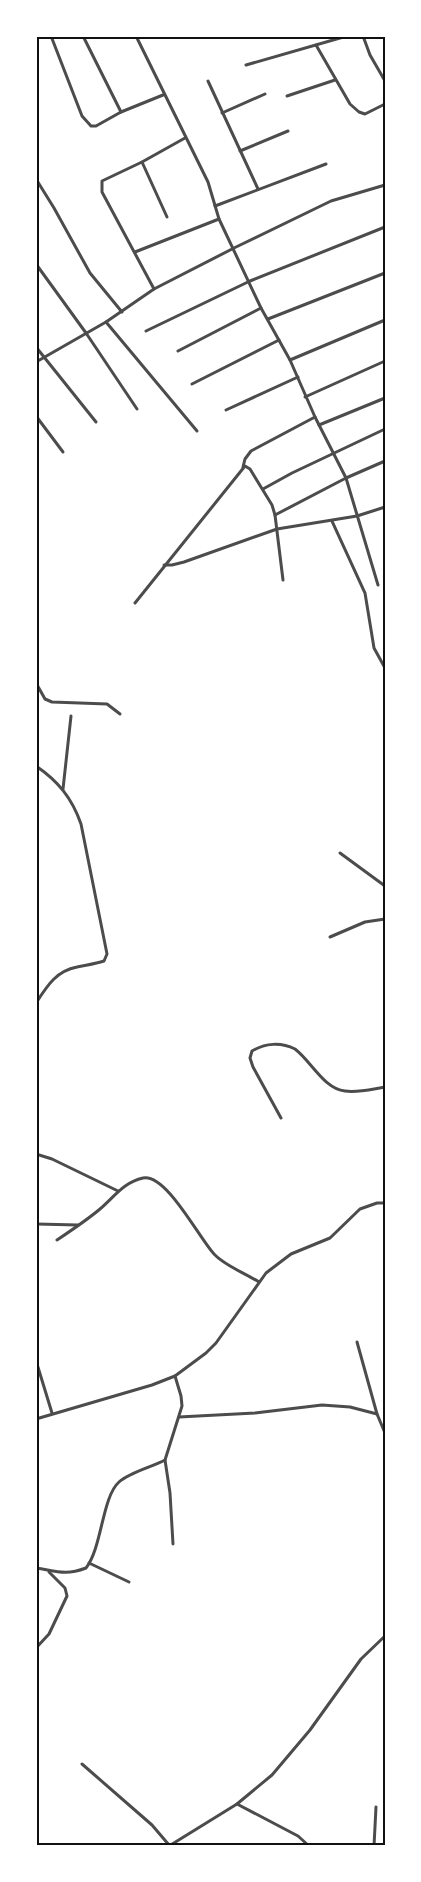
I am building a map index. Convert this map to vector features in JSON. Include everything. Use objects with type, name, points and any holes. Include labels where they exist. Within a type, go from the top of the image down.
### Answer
[{"type":"street","points":[[51,36],[86,122],[91,126],[96,126],[121,112],[163,95]]},
{"type":"street","points":[[83,36],[121,112]]},
{"type":"street","points":[[136,36],[163,95],[208,182],[219,219],[250,281],[261,308],[290,360],[314,417],[346,478],[378,585]]},
{"type":"street","points":[[246,65],[347,36]]},
{"type":"street","points":[[363,36],[370,55],[385,81]]},
{"type":"street","points":[[316,45],[350,104],[359,112],[365,114],[385,104]]},
{"type":"street","points":[[287,96],[335,80]]},
{"type":"street","points":[[208,81],[258,188]]},
{"type":"street","points":[[222,113],[265,94]]},
{"type":"street","points":[[240,151],[288,131]]},
{"type":"street","points":[[154,289],[101,187],[102,181],[142,162],[185,138]]},
{"type":"street","points":[[142,162],[167,217]]},
{"type":"street","points":[[215,206],[258,188],[326,164]]},
{"type":"street","points":[[37,182],[54,208],[90,273],[122,312]]},
{"type":"street","points":[[36,362],[106,322],[154,289],[234,248],[331,201],[385,185]]},
{"type":"street","points":[[135,252],[219,219]]},
{"type":"street","points":[[146,331],[250,281],[385,227]]},
{"type":"street","points":[[36,264],[86,333],[137,409]]},
{"type":"street","points":[[268,319],[385,273]]},
{"type":"street","points":[[178,351],[261,308]]},
{"type":"street","points":[[290,360],[385,320]]},
{"type":"street","points":[[106,322],[197,431]]},
{"type":"street","points":[[192,384],[279,340]]},
{"type":"street","points":[[36,347],[96,422]]},
{"type":"street","points":[[305,397],[385,361]]},
{"type":"street","points":[[226,410],[298,377]]},
{"type":"street","points":[[319,426],[385,398]]},
{"type":"street","points":[[36,416],[64,452]]},
{"type":"street","points":[[136,603],[242,468],[245,459],[251,451],[314,417]]},
{"type":"street","points":[[264,489],[292,473],[385,430]]},
{"type":"street","points":[[275,515],[346,478],[385,461]]},
{"type":"street","points":[[242,468],[248,466],[272,504],[283,580]]},
{"type":"street","points":[[164,565],[172,566],[276,528],[332,521],[357,516],[385,507]]},
{"type":"street","points":[[332,521],[365,593],[374,648],[385,668]]},
{"type":"street","points":[[36,682],[45,699],[52,702],[107,704],[120,714]]},
{"type":"street","points":[[64,789],[72,716]]},
{"type":"street","points":[[36,766],[64,789],[76,809],[81,824],[108,954],[104,961],[68,969],[58,974],[49,982],[36,1003]]},
{"type":"street","points":[[340,853],[385,886]]},
{"type":"street","points":[[330,937],[365,922],[385,919]]},
{"type":"street","points":[[281,1118],[250,1058],[252,1051],[260,1046],[288,1045],[295,1049],[336,1089],[353,1091],[385,1087]]},
{"type":"street","points":[[36,1154],[52,1159],[118,1191]]},
{"type":"street","points":[[57,1240],[102,1208],[118,1191],[144,1178],[150,1178],[157,1181],[170,1193],[213,1253],[259,1282]]},
{"type":"street","points":[[36,1419],[175,1376],[206,1353],[216,1343],[266,1273],[291,1254],[330,1238],[360,1210],[377,1203],[385,1203]]},
{"type":"street","points":[[36,1224],[79,1225]]},
{"type":"street","points":[[358,1342],[377,1414],[385,1433]]},
{"type":"street","points":[[37,1364],[52,1414]]},
{"type":"street","points":[[173,1544],[171,1503],[165,1460],[182,1406],[175,1376]]},
{"type":"street","points":[[179,1417],[254,1413],[337,1405],[377,1414]]},
{"type":"street","points":[[36,1568],[48,1572],[65,1572],[86,1568],[90,1563],[116,1486],[124,1479],[165,1460]]},
{"type":"street","points":[[90,1563],[129,1582]]},
{"type":"street","points":[[36,1648],[50,1634],[67,1596],[66,1588],[48,1572]]},
{"type":"street","points":[[82,1764],[152,1825],[169,1846],[237,1804],[272,1774],[290,1754],[361,1659],[385,1636]]},
{"type":"street","points":[[237,1804],[298,1836],[308,1846]]},
{"type":"street","points":[[374,1846],[376,1807]]}]
